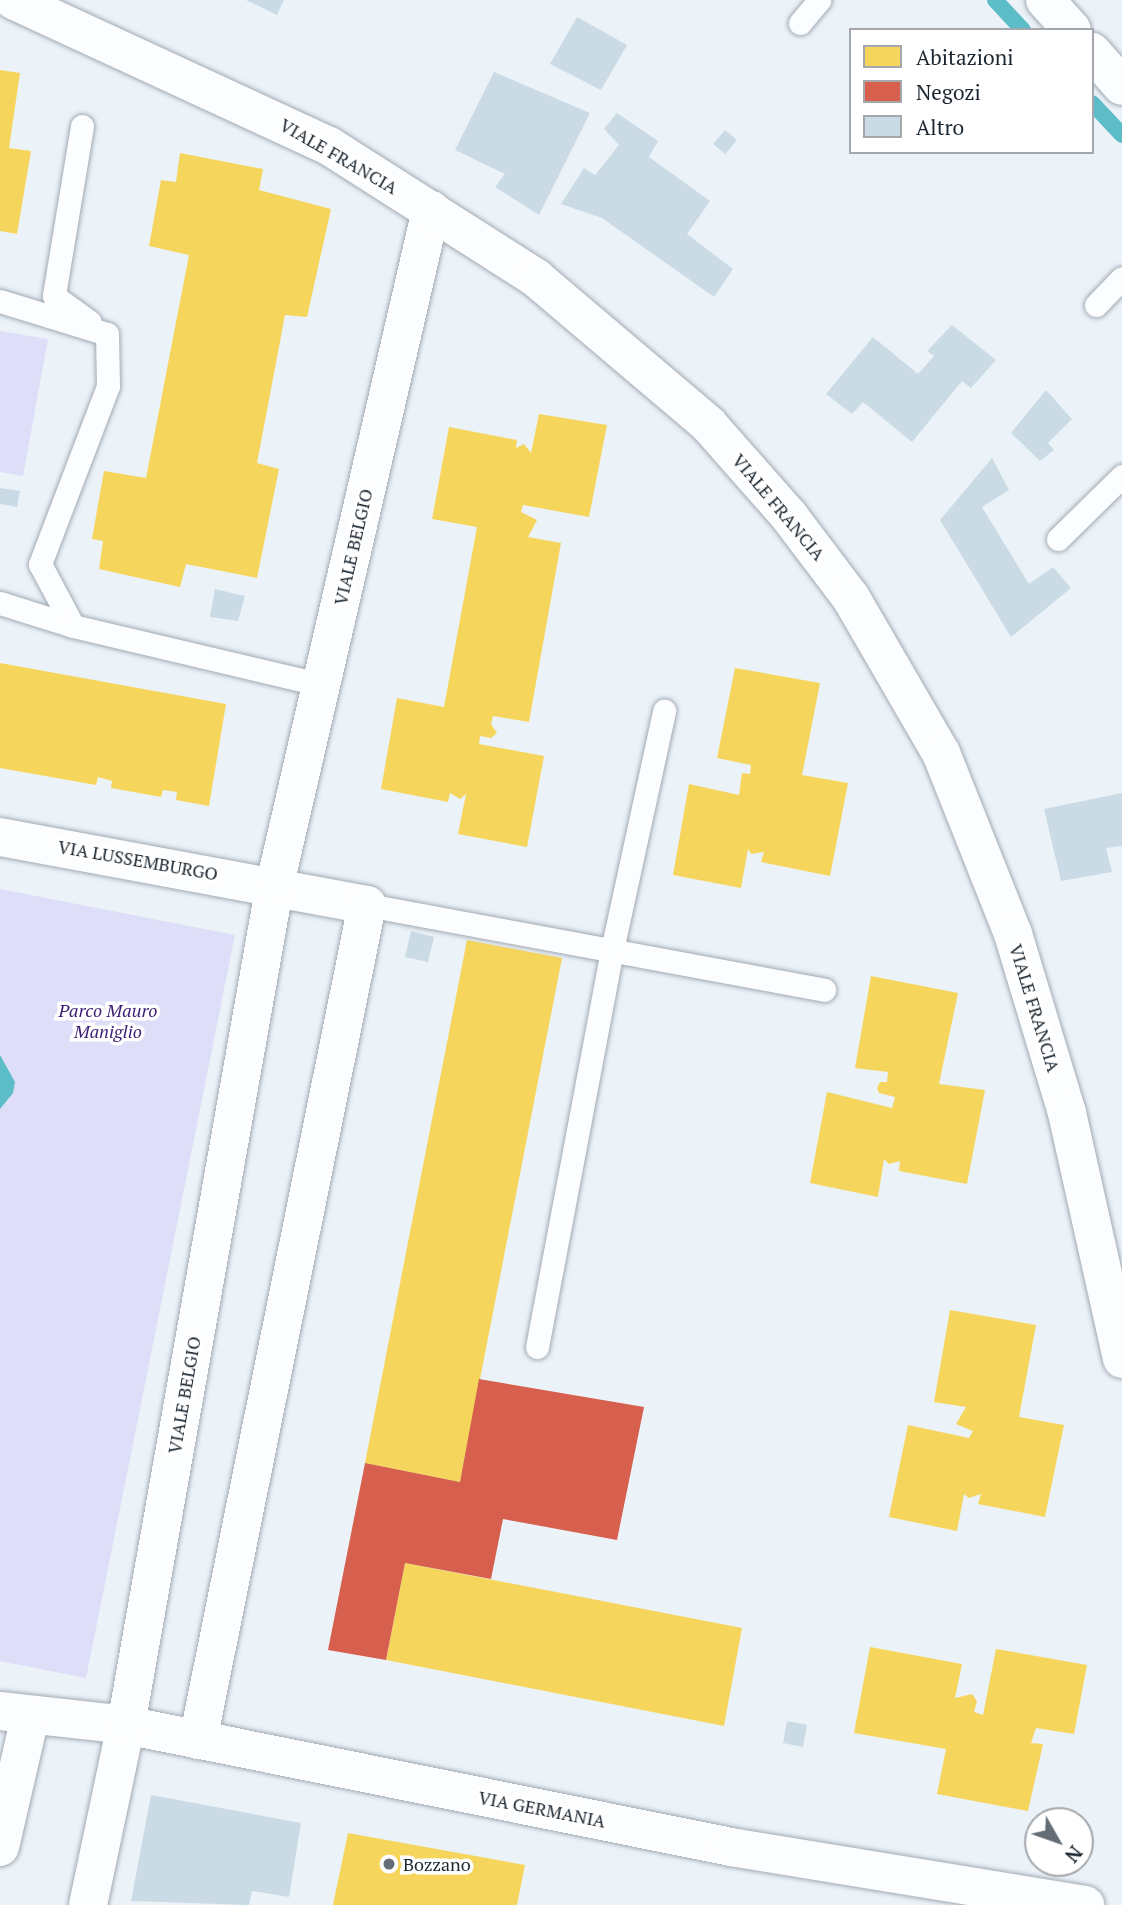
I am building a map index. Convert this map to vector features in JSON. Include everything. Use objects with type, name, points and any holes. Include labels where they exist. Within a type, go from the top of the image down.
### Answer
[{"type":"street","name":"VIALE FRANCIA","points":[[13,0],[329,146],[536,278],[708,424],[789,516],[851,598],[941,753],[1013,934],[1068,1113],[1122,1359]]},
{"type":"street","points":[[1045,0],[1070,28]]},
{"type":"street","points":[[1094,54],[1122,86]]},
{"type":"street","name":"VIALE BELGIO","points":[[88,1905],[126,1725],[275,884],[431,210]]},
{"type":"street","name":"VIA LUSSEMBURGO","points":[[0,837],[275,884]]},
{"type":"street","points":[[198,1740],[367,905],[275,884]]},
{"type":"street","points":[[0,1847],[15,1714]]},
{"type":"street","name":"VIA GERMANIA","points":[[15,1714],[126,1725],[731,1847],[1085,1905]]},
{"type":"lane","points":[[800,23],[819,0]]},
{"type":"lane","points":[[82,126],[54,296],[107,334]]},
{"type":"lane","points":[[1096,305],[1122,278]]},
{"type":"lane","points":[[0,301],[107,334]]},
{"type":"lane","points":[[73,626],[40,564],[108,386],[107,334]]},
{"type":"lane","points":[[1058,539],[1122,476]]},
{"type":"lane","points":[[0,603],[73,626],[321,685]]},
{"type":"lane","points":[[537,1347],[612,950],[664,711]]},
{"type":"lane","points":[[367,905],[824,990]]},
{"type":"green space","points":[[0,331],[48,339],[23,476],[0,472]]},
{"type":"green space","name":"Parco Mauro Maniglio","points":[[0,889],[235,935],[86,1678],[0,1661]]},
{"type":"water","points":[[0,1055],[15,1082],[13,1093],[0,1109]]},
{"type":"building: Abitazioni","points":[[0,70],[20,73],[9,148],[31,151],[17,234],[0,231]]},
{"type":"building: Abitazioni","points":[[180,153],[263,169],[259,190],[331,209],[307,317],[285,315],[257,463],[279,469],[257,578],[186,564],[180,587],[99,569],[103,541],[92,539],[104,471],[146,478],[189,255],[149,246],[161,180],[176,182]]},
{"type":"building: Abitazioni","points":[[539,414],[607,425],[589,517],[523,505],[521,512],[537,520],[528,537],[561,543],[529,722],[493,716],[491,724],[497,733],[491,738],[480,736],[479,744],[544,756],[527,847],[458,834],[466,794],[460,799],[450,793],[448,802],[381,789],[397,698],[444,707],[477,527],[432,519],[449,427],[517,440],[516,448],[524,444],[531,453]]},
{"type":"building: Abitazioni","points":[[0,663],[226,704],[209,806],[176,800],[177,792],[163,790],[161,797],[111,788],[112,781],[98,777],[96,785],[0,768]]},
{"type":"building: Abitazioni","points":[[735,668],[820,683],[802,775],[848,783],[830,876],[761,862],[764,852],[751,854],[748,849],[741,888],[673,875],[689,784],[739,795],[742,773],[750,774],[751,765],[717,758]]},
{"type":"building: Abitazioni","points":[[467,940],[562,958],[460,1482],[365,1463]]},
{"type":"building: Abitazioni","points":[[871,976],[958,993],[939,1084],[985,1090],[967,1184],[899,1171],[900,1161],[889,1164],[884,1159],[878,1197],[810,1183],[827,1092],[892,1108],[895,1097],[879,1093],[877,1088],[880,1082],[887,1082],[888,1072],[855,1068]]},
{"type":"building: Abitazioni","points":[[950,1310],[1036,1325],[1019,1417],[1064,1425],[1045,1517],[978,1504],[981,1494],[969,1498],[964,1494],[957,1531],[889,1517],[908,1425],[969,1438],[973,1431],[956,1424],[966,1407],[934,1402]]},
{"type":"building: Abitazioni","points":[[405,1563],[742,1628],[724,1726],[386,1660]]},
{"type":"building: Abitazioni","points":[[870,1647],[962,1664],[955,1698],[972,1694],[977,1701],[974,1712],[983,1715],[996,1649],[1087,1665],[1074,1734],[1036,1728],[1031,1743],[1043,1744],[1029,1807],[1024,1807],[1024,1810],[937,1794],[946,1749],[854,1733]]},
{"type":"building: Abitazioni","points":[[348,1833],[525,1865],[517,1905],[333,1905]]},
{"type":"building: Negozi","points":[[479,1379],[644,1407],[617,1540],[503,1519],[491,1579],[405,1563],[386,1660],[328,1650],[365,1463],[460,1482]]},
{"type":"building: Altro","points":[[246,0],[284,0],[277,15]]},
{"type":"building: Altro","points":[[577,17],[627,45],[601,90],[550,64]]},
{"type":"building: Altro","points":[[494,72],[590,113],[539,215],[495,187],[505,174],[455,150]]},
{"type":"building: Altro","points":[[617,113],[658,141],[649,157],[710,201],[687,234],[733,269],[714,297],[602,218],[561,204],[584,168],[595,175],[619,145],[604,129]]},
{"type":"building: Altro","points":[[725,130],[737,140],[725,154],[713,144]]},
{"type":"building: Altro","points":[[952,325],[996,360],[971,388],[962,381],[912,442],[863,402],[852,414],[826,394],[873,337],[918,374],[934,356],[927,351]]},
{"type":"building: Altro","points":[[1046,390],[1072,419],[1048,443],[1054,450],[1040,461],[1011,433]]},
{"type":"building: Altro","points":[[992,458],[1009,490],[982,507],[1029,584],[1053,567],[1071,588],[1011,637],[940,520]]},
{"type":"building: Altro","points":[[0,488],[20,491],[17,507],[0,504]]},
{"type":"building: Altro","points":[[215,589],[245,596],[238,621],[210,617]]},
{"type":"building: Altro","points":[[1122,793],[1122,846],[1106,848],[1112,872],[1061,881],[1044,809]]},
{"type":"building: Altro","points":[[411,931],[434,937],[428,962],[405,957]]},
{"type":"building: Altro","points":[[787,1721],[807,1725],[803,1747],[783,1743]]},
{"type":"building: Altro","points":[[151,1795],[301,1823],[289,1897],[252,1891],[249,1905],[131,1901]]},
{"type":"waterway","points":[[995,0],[1021,28]]},
{"type":"waterway","points":[[1094,105],[1122,135]]},
{"type":"place","name":"Bozzano","points":[[389,1864]]}]
